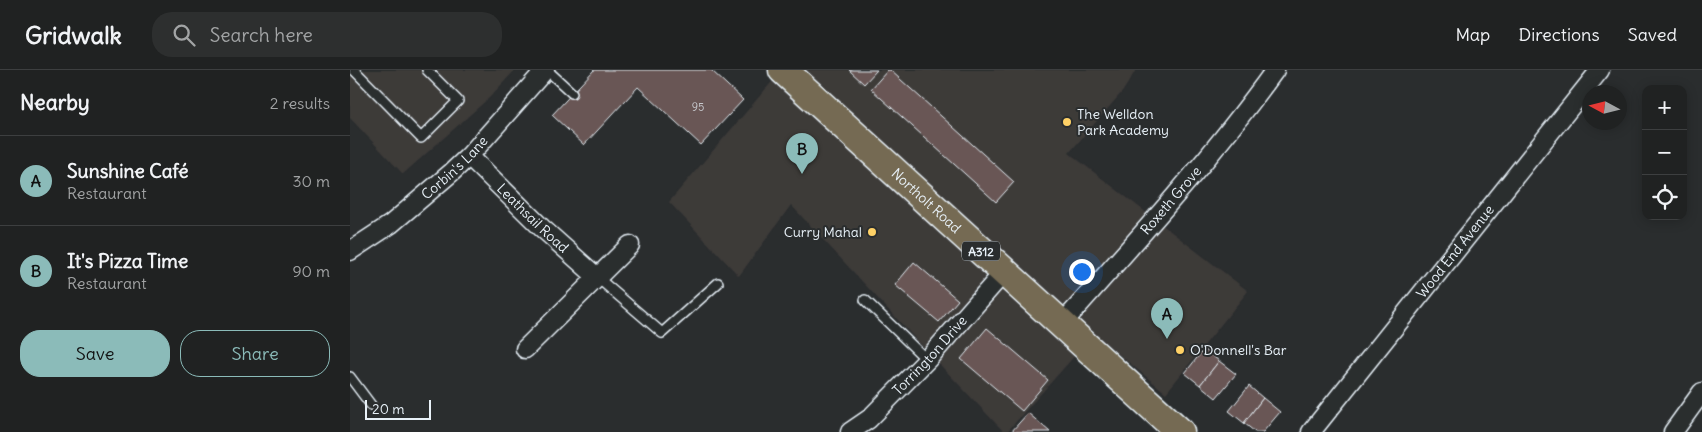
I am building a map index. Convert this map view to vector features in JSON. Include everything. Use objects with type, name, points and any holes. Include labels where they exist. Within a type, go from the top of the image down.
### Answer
[{"type":"main road","name":"Northolt Road","points":[[783,70],[1180,432]]},
{"type":"street","name":"Corbin's Lane","points":[[350,250],[391,224],[469,156],[546,70]]},
{"type":"street","name":"Roxeth Grove","points":[[1061,325],[1178,193],[1255,98],[1274,70]]},
{"type":"street","name":"Wood End Avenue","points":[[1311,432],[1600,70]]},
{"type":"street","name":"Leathsail Road","points":[[469,156],[542,228],[598,278]]},
{"type":"street","points":[[525,349],[630,245]]},
{"type":"street","name":"Torrington Drive","points":[[850,432],[869,419],[927,360],[1004,272]]},
{"type":"street","points":[[1674,432],[1702,392]]},
{"type":"lane","points":[[354,70],[421,138],[458,101],[427,70]]},
{"type":"lane","points":[[546,70],[572,93]]},
{"type":"lane","points":[[598,278],[662,333],[718,284]]},
{"type":"lane","points":[[865,300],[927,360]]},
{"type":"lane","points":[[350,377],[371,405]]},
{"type":"shaded area","points":[[350,70],[515,70],[489,98],[403,174],[350,118]]},
{"type":"shaded area","points":[[782,70],[1136,70],[1123,91],[1069,153],[1248,291],[1166,393],[1094,334],[1007,432],[1004,432],[791,205],[739,276],[669,202]]},
{"type":"building","points":[[594,70],[711,70],[743,100],[701,145],[638,87],[584,145],[552,115]]},
{"type":"building","points":[[849,70],[877,70],[864,84]]},
{"type":"building","points":[[888,70],[1014,182],[996,202],[871,89]]},
{"type":"building","points":[[914,262],[958,300],[939,322],[895,285]]},
{"type":"building","points":[[987,328],[1048,380],[1022,411],[961,359]]},
{"type":"building","points":[[1204,349],[1219,361],[1200,385],[1185,373]]},
{"type":"building","points":[[1219,361],[1236,374],[1216,398],[1200,385]]},
{"type":"building","points":[[1249,386],[1263,398],[1244,423],[1229,411]]},
{"type":"building","points":[[1263,398],[1280,412],[1263,432],[1255,432],[1244,423]]},
{"type":"building","points":[[1028,413],[1050,432],[1011,432]]},
{"type":"place","name":"The Welldon Park Academy","points":[[1067,122]]},
{"type":"place","name":"It's Pizza Time","points":[[802,174]]},
{"type":"place","name":"Curry Mahal","points":[[872,232]]},
{"type":"place","name":"Sunshine Café","points":[[1167,339]]},
{"type":"place","name":"O'Donnell's Bar","points":[[1180,350]]}]
